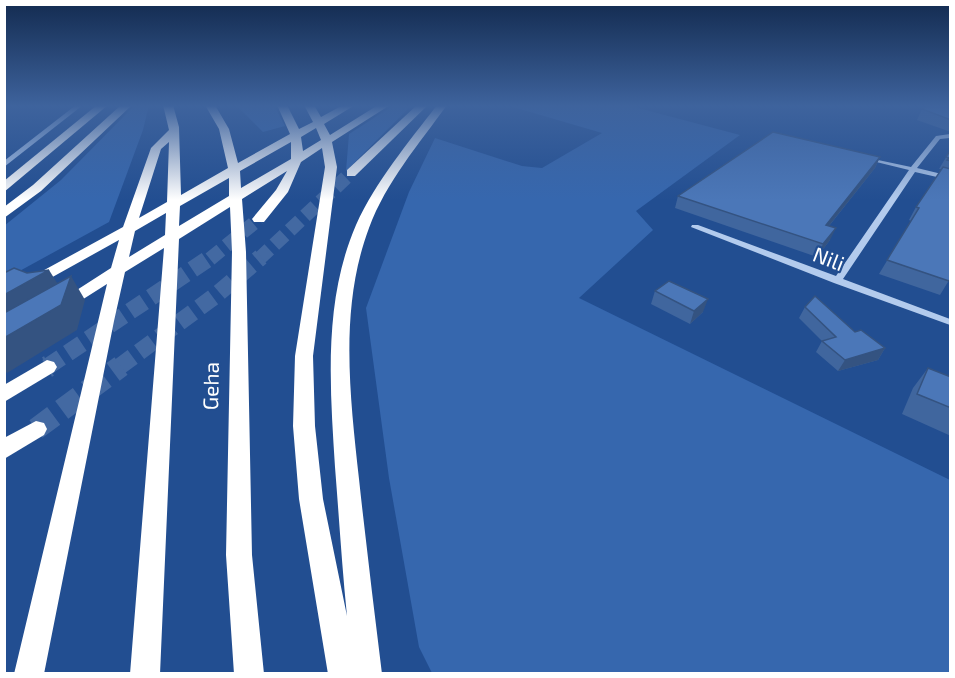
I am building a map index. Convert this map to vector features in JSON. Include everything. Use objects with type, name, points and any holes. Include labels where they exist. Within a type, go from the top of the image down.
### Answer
[{"type":"highway","points":[[4,188],[65,137]]},
{"type":"highway","points":[[4,214],[37,188],[93,137]]},
{"type":"highway","points":[[29,674],[105,321],[135,206],[156,148],[168,137]]},
{"type":"highway","points":[[145,674],[153,514],[171,259],[174,137]]},
{"type":"highway","name":"Geha","points":[[226,137],[234,168],[239,264],[239,555],[249,674]]},
{"type":"highway","points":[[179,201],[283,137]]},
{"type":"highway","points":[[4,299],[294,137]]},
{"type":"highway","points":[[260,219],[286,185],[298,162],[299,149],[296,137]]},
{"type":"highway","points":[[326,137],[331,167],[304,356],[304,426],[311,499],[343,674]]},
{"type":"highway","points":[[45,315],[335,137]]},
{"type":"highway","points":[[351,173],[389,137]]},
{"type":"highway","points":[[367,674],[357,593],[341,390],[340,312],[356,243],[369,214],[397,167],[419,137]]},
{"type":"highway","points":[[4,395],[47,367]]},
{"type":"highway","points":[[7,449],[36,429]]},
{"type":"street","points":[[4,165],[40,137]]},
{"type":"street","points":[[837,281],[913,169],[938,137],[943,137]]},
{"type":"street","points":[[858,156],[951,178]]},
{"type":"street","name":"Nili","points":[[695,227],[951,322]]},
{"type":"shaded area","points":[[104,137],[141,137],[109,222],[5,279],[4,226],[61,180]]},
{"type":"shaded area","points":[[349,137],[380,137],[346,171]]},
{"type":"shaded area","points":[[596,137],[738,137],[636,211],[653,230],[579,298],[950,480],[950,673],[432,673],[419,647],[389,478],[366,308],[409,192],[435,138],[522,166],[542,168]]},
{"type":"building","points":[[766,137],[793,137],[880,157],[826,225],[836,228],[823,244],[678,196]]},
{"type":"building","points":[[951,149],[951,161],[946,157]]},
{"type":"building","points":[[943,167],[951,169],[951,277],[949,281],[887,260],[919,208],[916,207]]},
{"type":"building","points":[[14,268],[27,273],[49,270],[4,295],[4,273]]},
{"type":"building","points":[[71,276],[61,305],[4,338],[4,313]]},
{"type":"building","points":[[669,281],[708,299],[694,311],[655,291]]},
{"type":"building","points":[[815,296],[855,332],[861,330],[885,348],[845,360],[822,341],[836,337],[805,307]]},
{"type":"building","points":[[928,368],[951,377],[951,408],[917,394]]},
{"type":"tunnel","points":[[259,259],[351,173]]},
{"type":"tunnel","points":[[210,259],[259,219]]},
{"type":"tunnel","points":[[49,366],[47,367],[211,257]]},
{"type":"tunnel","points":[[119,367],[215,296],[261,257]]},
{"type":"tunnel","points":[[36,429],[121,366]]}]
